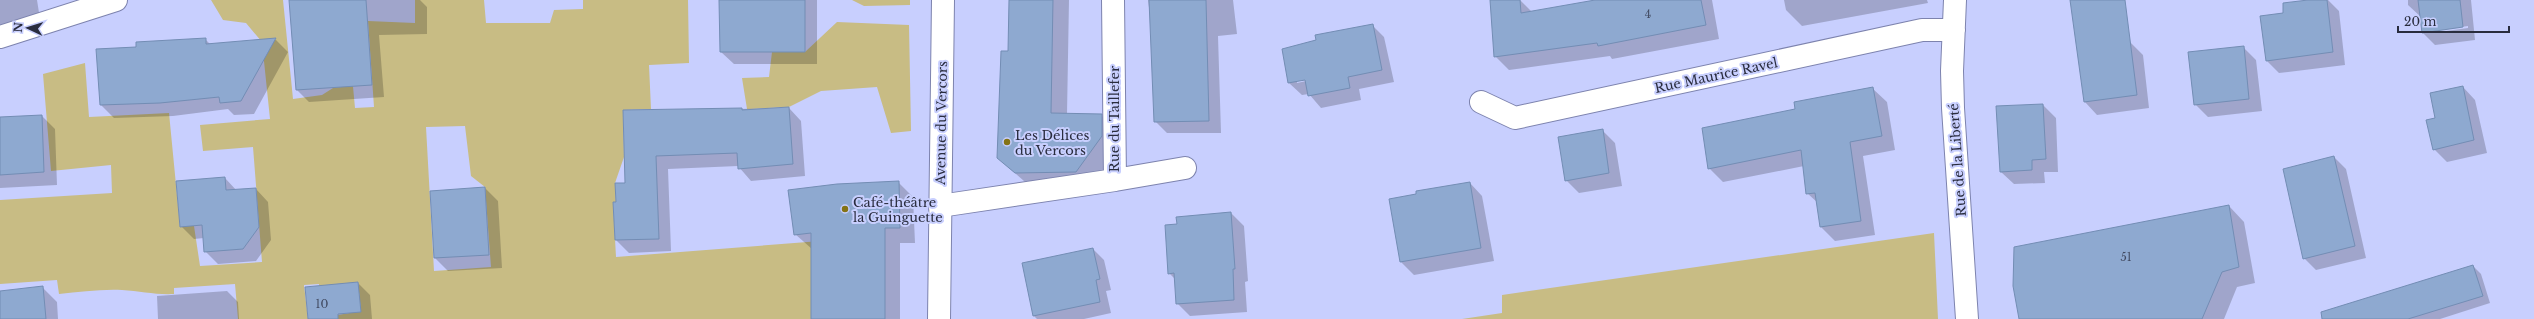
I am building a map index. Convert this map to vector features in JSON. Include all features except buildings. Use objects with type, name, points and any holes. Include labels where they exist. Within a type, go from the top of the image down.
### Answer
[{"type":"street","points":[[0,37],[116,0]]},
{"type":"street","name":"Avenue du Vercors","points":[[939,319],[943,0]]},
{"type":"street","name":"Rue du Taillefer","points":[[940,206],[1115,180],[1114,0]]},
{"type":"street","name":"Rue de la Liberté","points":[[1955,0],[1953,108],[1967,319]]},
{"type":"street","name":"Rue Maurice Ravel","points":[[1481,102],[1515,118],[1922,30],[1954,30]]},
{"type":"street","points":[[1115,180],[1185,168]]},
{"type":"shaded area","points":[[211,0],[283,0],[293,99],[322,95],[333,88],[331,66],[351,65],[355,108],[374,107],[368,21],[415,23],[415,0],[484,0],[486,23],[550,23],[554,10],[583,9],[583,0],[688,0],[689,63],[649,65],[651,109],[623,110],[624,157],[615,183],[616,202],[613,202],[616,257],[859,238],[811,252],[811,319],[338,319],[338,315],[361,311],[358,282],[343,284],[319,293],[319,284],[304,285],[308,319],[238,319],[235,284],[174,288],[174,294],[114,290],[59,294],[57,280],[0,284],[0,200],[112,193],[111,165],[51,171],[43,74],[85,63],[89,117],[169,113],[180,226],[194,226],[200,266],[262,262],[253,147],[203,151],[200,125],[270,119],[262,42],[246,23],[223,20]],"holes":[[[465,126],[471,176],[485,187],[491,267],[434,271],[426,127]]]},
{"type":"shaded area","points":[[852,0],[910,0],[910,5],[864,6]]},
{"type":"shaded area","points":[[837,22],[909,25],[911,131],[891,133],[877,87],[821,91],[789,107],[747,109],[742,78],[769,77],[772,52],[805,52]]},
{"type":"shaded area","points":[[1934,233],[1938,319],[1462,319],[1502,313],[1502,295]]},
{"type":"place","name":"Les Délices du Vercors","points":[[1007,142]]},
{"type":"place","name":"Café-théâtre la Guinguette","points":[[845,209]]}]
